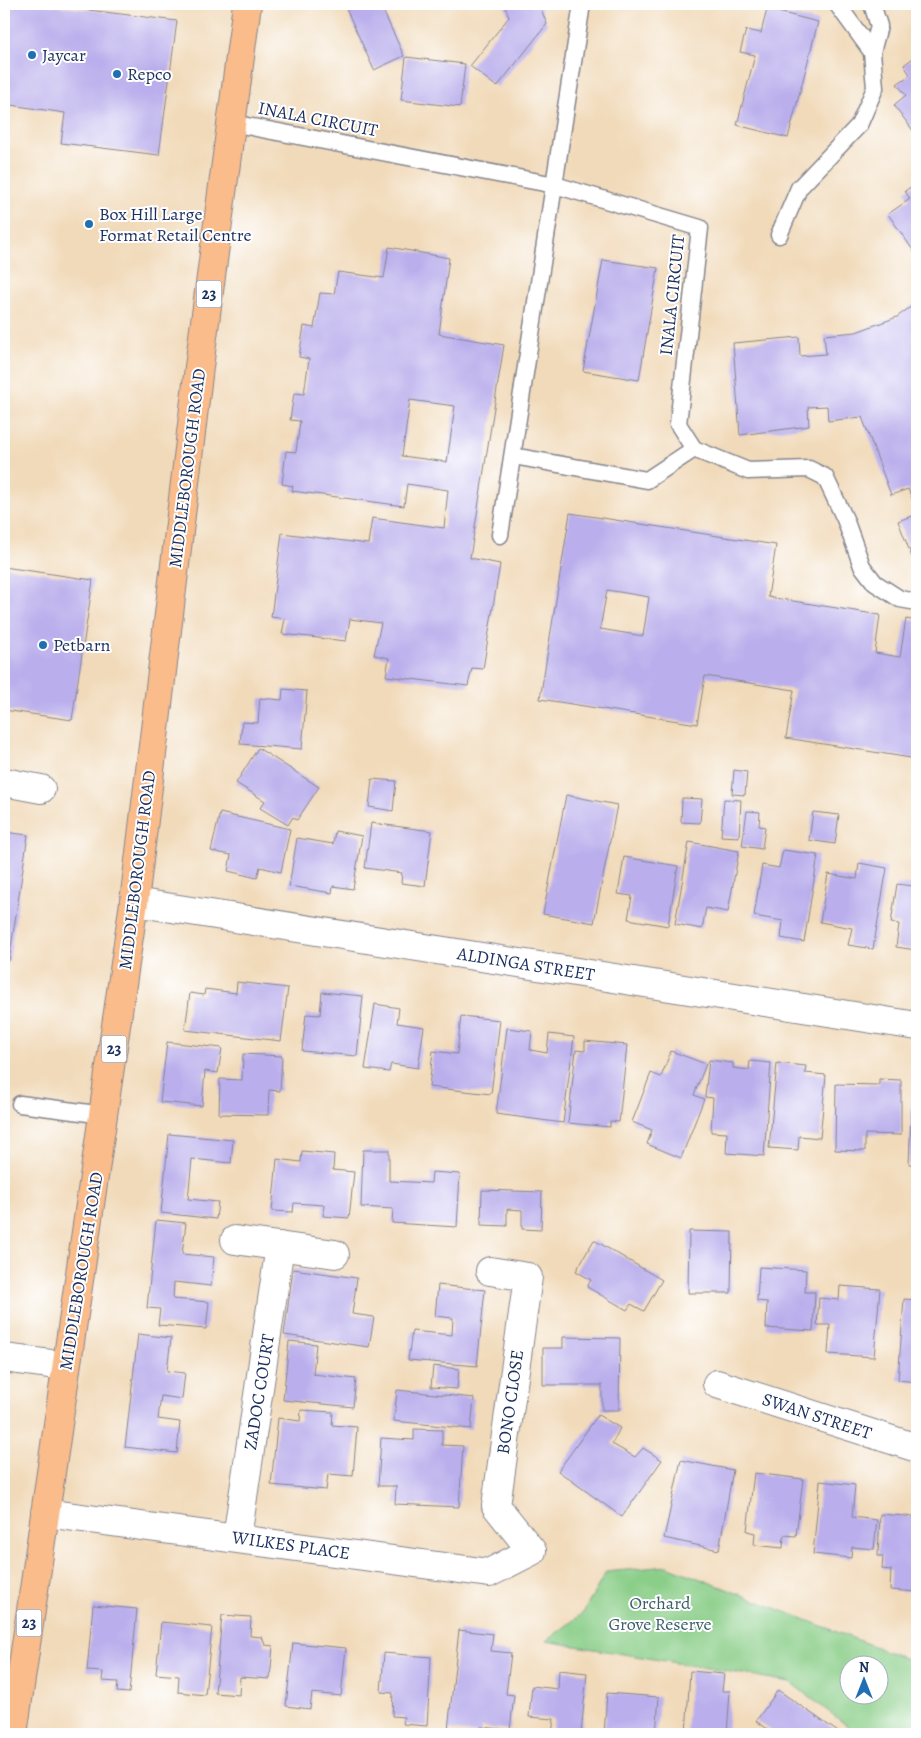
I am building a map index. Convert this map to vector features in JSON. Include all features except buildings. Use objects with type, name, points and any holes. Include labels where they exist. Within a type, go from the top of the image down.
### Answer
[{"type":"main road","name":"MIDDLEBOROUGH ROAD","points":[[10,1728],[45,1513],[134,902],[247,4]]},
{"type":"street","points":[[4,782],[42,788]]},
{"type":"street","name":"ALDINGA STREET","points":[[134,902],[917,1026]]},
{"type":"street","points":[[235,1240],[335,1254]]},
{"type":"street","name":"ZADOC COURT","points":[[237,1538],[280,1246]]},
{"type":"street","name":"BONO CLOSE","points":[[490,1271],[528,1277],[496,1506],[532,1551]]},
{"type":"street","points":[[4,1358],[66,1366]]},
{"type":"street","name":"SWAN STREET","points":[[717,1384],[917,1448]]},
{"type":"street","name":"WILKES PLACE","points":[[45,1513],[489,1573],[532,1551]]},
{"type":"lane","points":[[500,534],[582,4]]},
{"type":"lane","points":[[837,4],[872,52]]},
{"type":"lane","points":[[779,235],[799,188],[859,125],[875,88],[872,52],[879,26],[872,4]]},
{"type":"lane","name":"INALA CIRCUIT","points":[[231,123],[555,185],[700,228],[678,424],[694,449]]},
{"type":"lane","points":[[513,456],[647,480],[694,449],[748,471],[809,469],[825,477],[862,566],[875,583],[900,599],[917,602]]},
{"type":"lane","points":[[20,1104],[104,1115]]},
{"type":"green space","name":"Orchard Grove Reserve","points":[[667,1566],[917,1663],[917,1734],[858,1734],[790,1682],[546,1641],[583,1613],[606,1572]]},
{"type":"place","name":"Jaycar","points":[[32,55]]},
{"type":"place","name":"Repco","points":[[117,74]]},
{"type":"place","name":"Box Hill Large Format Retail Centre","points":[[89,224]]},
{"type":"place","name":"Petbarn","points":[[43,645]]}]
